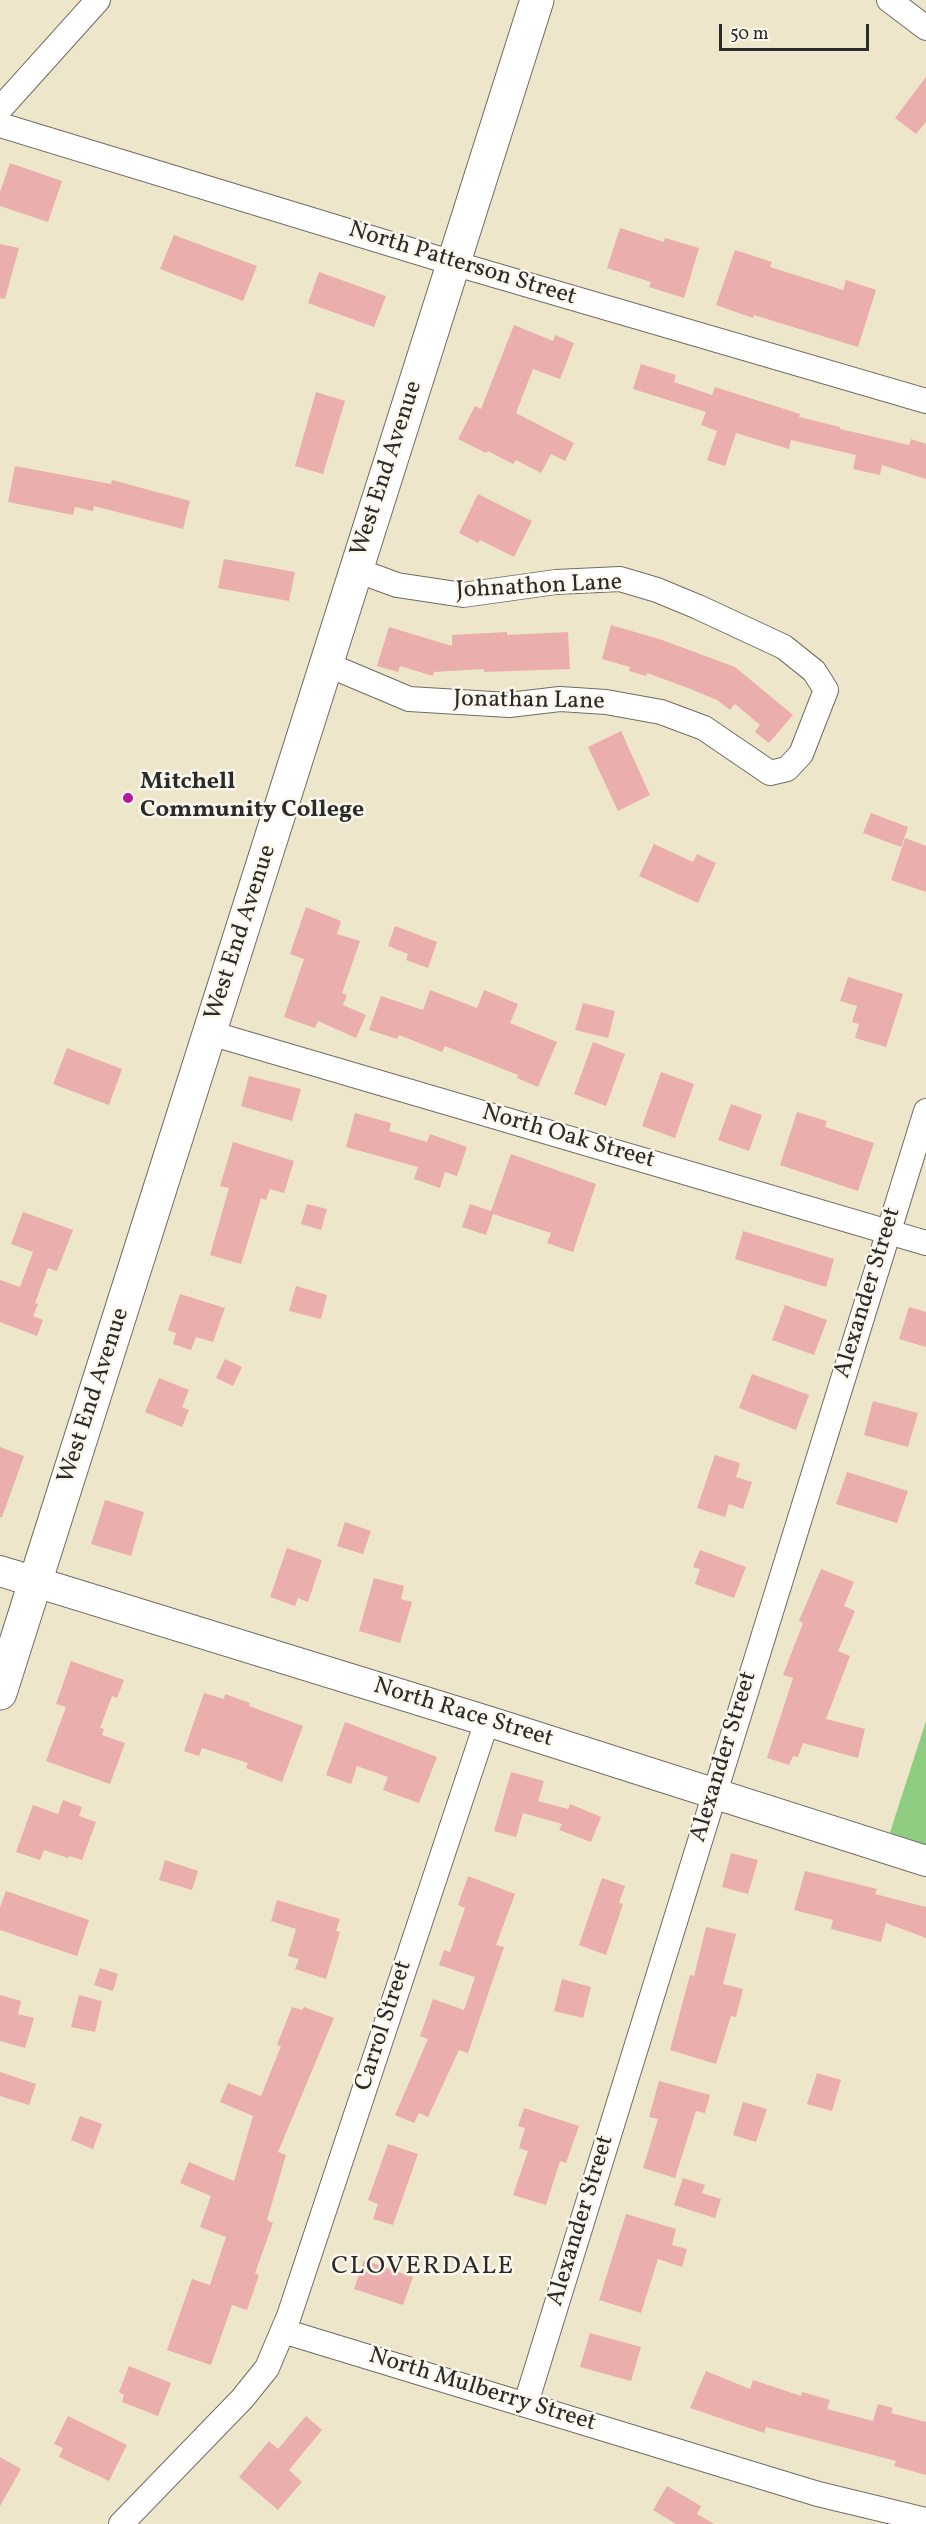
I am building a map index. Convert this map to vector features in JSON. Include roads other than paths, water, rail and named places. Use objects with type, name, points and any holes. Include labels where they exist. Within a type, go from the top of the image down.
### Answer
[{"type":"main road","name":"West End Avenue","points":[[0,1693],[537,0]]},
{"type":"street","points":[[0,109],[98,0]]},
{"type":"street","points":[[890,0],[926,28]]},
{"type":"street","name":"North Patterson Street","points":[[0,125],[453,263],[926,401]]},
{"type":"street","name":"Johnathon Lane","points":[[356,570],[397,585],[463,594],[556,582],[620,579],[688,603],[751,632]]},
{"type":"street","name":"Jonathan Lane","points":[[326,664],[409,699],[508,705],[561,699],[606,702],[661,712],[704,728],[770,773],[787,769],[801,754],[826,690],[814,671],[784,647],[751,632]]},
{"type":"street","name":"North Oak Street","points":[[210,1033],[926,1243]]},
{"type":"street","name":"Alexander Street","points":[[526,2403],[926,1111]]},
{"type":"street","name":"North Race Street","points":[[0,1570],[487,1721],[926,1861]]},
{"type":"street","name":"Carrol Street","points":[[284,2331],[487,1721]]},
{"type":"street","points":[[121,2524],[242,2399],[267,2368],[284,2331]]},
{"type":"street","name":"North Mulberry Street","points":[[284,2331],[818,2494],[926,2520]]},
{"type":"place","name":"Mitchell Community College","points":[[128,798]]},
{"type":"district","name":"CLOVERDALE","points":[[423,2268]]}]
